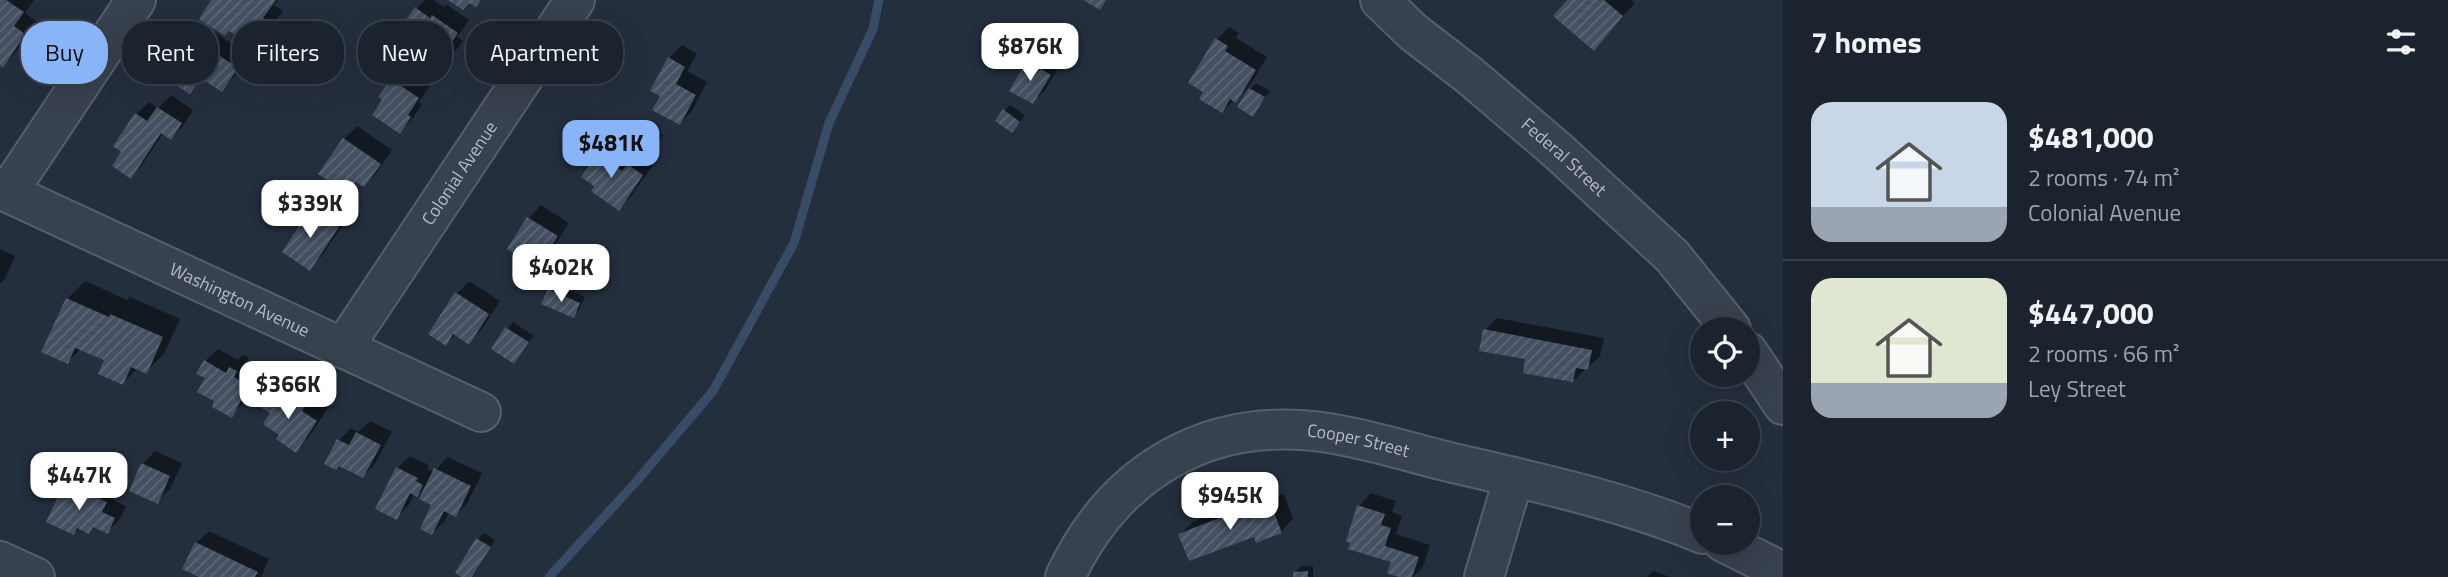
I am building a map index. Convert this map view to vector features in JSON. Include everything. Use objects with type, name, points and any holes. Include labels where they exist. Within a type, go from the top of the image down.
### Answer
[{"type":"street","points":[[4,190],[136,0]]},
{"type":"street","name":"Colonial Avenue","points":[[343,348],[575,0]]},
{"type":"street","name":"Federal Street","points":[[1380,0],[1413,32],[1469,75],[1558,151],[1672,256],[1721,317]]},
{"type":"street","name":"Washington Avenue","points":[[4,190],[481,412]]},
{"type":"street","points":[[1760,370],[1783,405]]},
{"type":"street","name":"Cooper Street","points":[[1065,577],[1092,528],[1130,487],[1158,466],[1188,449],[1236,433],[1291,430],[1369,441],[1638,510],[1690,529]]},
{"type":"street","points":[[1484,577],[1514,477]]},
{"type":"street","points":[[0,561],[35,577]]},
{"type":"building","points":[[0,0],[6,0],[24,12],[14,26],[21,31],[21,40],[3,68],[0,66]]},
{"type":"building","points":[[211,0],[276,0],[263,18],[268,21],[232,21],[232,33],[229,31],[225,36],[218,31],[218,21],[199,19]]},
{"type":"building","points":[[448,0],[481,0],[476,7],[469,3],[463,10]]},
{"type":"building","points":[[1083,0],[1106,0],[1100,10]]},
{"type":"building","points":[[1567,0],[1604,0],[1623,16],[1594,51],[1553,16]]},
{"type":"building","points":[[415,7],[430,18],[432,15],[441,21],[405,21]]},
{"type":"building","points":[[452,29],[458,33],[452,42]]},
{"type":"building","points":[[1215,38],[1228,46],[1225,51],[1256,70],[1236,103],[1230,99],[1222,113],[1199,99],[1203,92],[1188,83]]},
{"type":"building","points":[[218,55],[232,64],[232,77],[222,92],[210,84],[218,84]]},
{"type":"building","points":[[668,57],[685,67],[676,84],[696,95],[680,125],[652,110],[660,96],[650,91]]},
{"type":"building","points":[[1027,61],[1051,75],[1033,104],[1009,91]]},
{"type":"building","points":[[174,84],[197,84],[190,94]]},
{"type":"building","points":[[387,84],[398,84],[419,98],[400,134],[372,115],[382,100],[378,97]]},
{"type":"building","points":[[1249,88],[1265,97],[1253,117],[1237,107]]},
{"type":"building","points":[[157,107],[182,123],[171,140],[161,133],[131,179],[112,166],[121,152],[113,146],[135,113],[147,121]]},
{"type":"building","points":[[1003,109],[1020,122],[1012,133],[995,121]]},
{"type":"building","points":[[636,125],[659,141],[642,164],[620,148]]},
{"type":"building","points":[[343,138],[381,164],[364,187],[356,182],[348,194],[343,191],[336,200],[323,191],[330,182],[318,174]]},
{"type":"building","points":[[601,149],[609,154],[605,159],[622,171],[627,164],[643,175],[619,211],[591,191],[594,186],[581,177]]},
{"type":"building","points":[[311,208],[339,227],[310,271],[282,252]]},
{"type":"building","points":[[527,217],[558,236],[537,268],[507,249]]},
{"type":"building","points":[[548,289],[580,303],[574,318],[541,304]]},
{"type":"building","points":[[455,292],[489,314],[469,345],[453,334],[446,346],[428,334]]},
{"type":"building","points":[[66,298],[163,337],[147,374],[131,367],[123,385],[98,374],[104,360],[75,348],[68,364],[41,352]]},
{"type":"building","points":[[505,327],[529,342],[514,364],[491,349]]},
{"type":"building","points":[[1483,329],[1592,350],[1588,370],[1576,368],[1573,382],[1523,373],[1525,359],[1479,351]]},
{"type":"building","points":[[204,360],[226,373],[229,367],[237,371],[234,377],[249,385],[232,418],[212,407],[214,401],[197,392],[205,378],[196,374]]},
{"type":"building","points":[[271,390],[295,407],[298,401],[305,406],[302,411],[317,421],[296,453],[276,439],[279,435],[263,424],[270,413],[260,407]]},
{"type":"building","points":[[356,432],[381,445],[363,478],[339,466],[336,470],[324,464],[337,439],[349,445]]},
{"type":"building","points":[[141,463],[170,476],[158,504],[129,491]]},
{"type":"building","points":[[396,467],[418,478],[416,481],[423,485],[417,497],[410,493],[397,520],[375,509]]},
{"type":"building","points":[[434,468],[471,486],[456,517],[444,511],[432,535],[420,529],[431,505],[419,499]]},
{"type":"building","points":[[65,482],[107,502],[102,512],[115,518],[108,534],[93,527],[89,534],[77,528],[74,535],[46,522]]},
{"type":"building","points":[[1271,505],[1282,533],[1256,543],[1254,537],[1189,561],[1178,534],[1245,508],[1248,515]]},
{"type":"building","points":[[1357,505],[1385,514],[1381,525],[1391,528],[1385,546],[1419,557],[1412,577],[1387,573],[1391,562],[1348,549],[1350,543],[1346,541]]},
{"type":"building","points":[[476,538],[491,547],[472,577],[461,577],[455,573]]},
{"type":"building","points":[[195,542],[258,572],[255,577],[199,577],[182,569]]},
{"type":"building","points":[[1308,571],[1308,577],[1293,577],[1293,572]]},
{"type":"waterway","points":[[549,577],[635,483],[713,391],[794,243],[829,123],[873,29],[879,0]]}]
